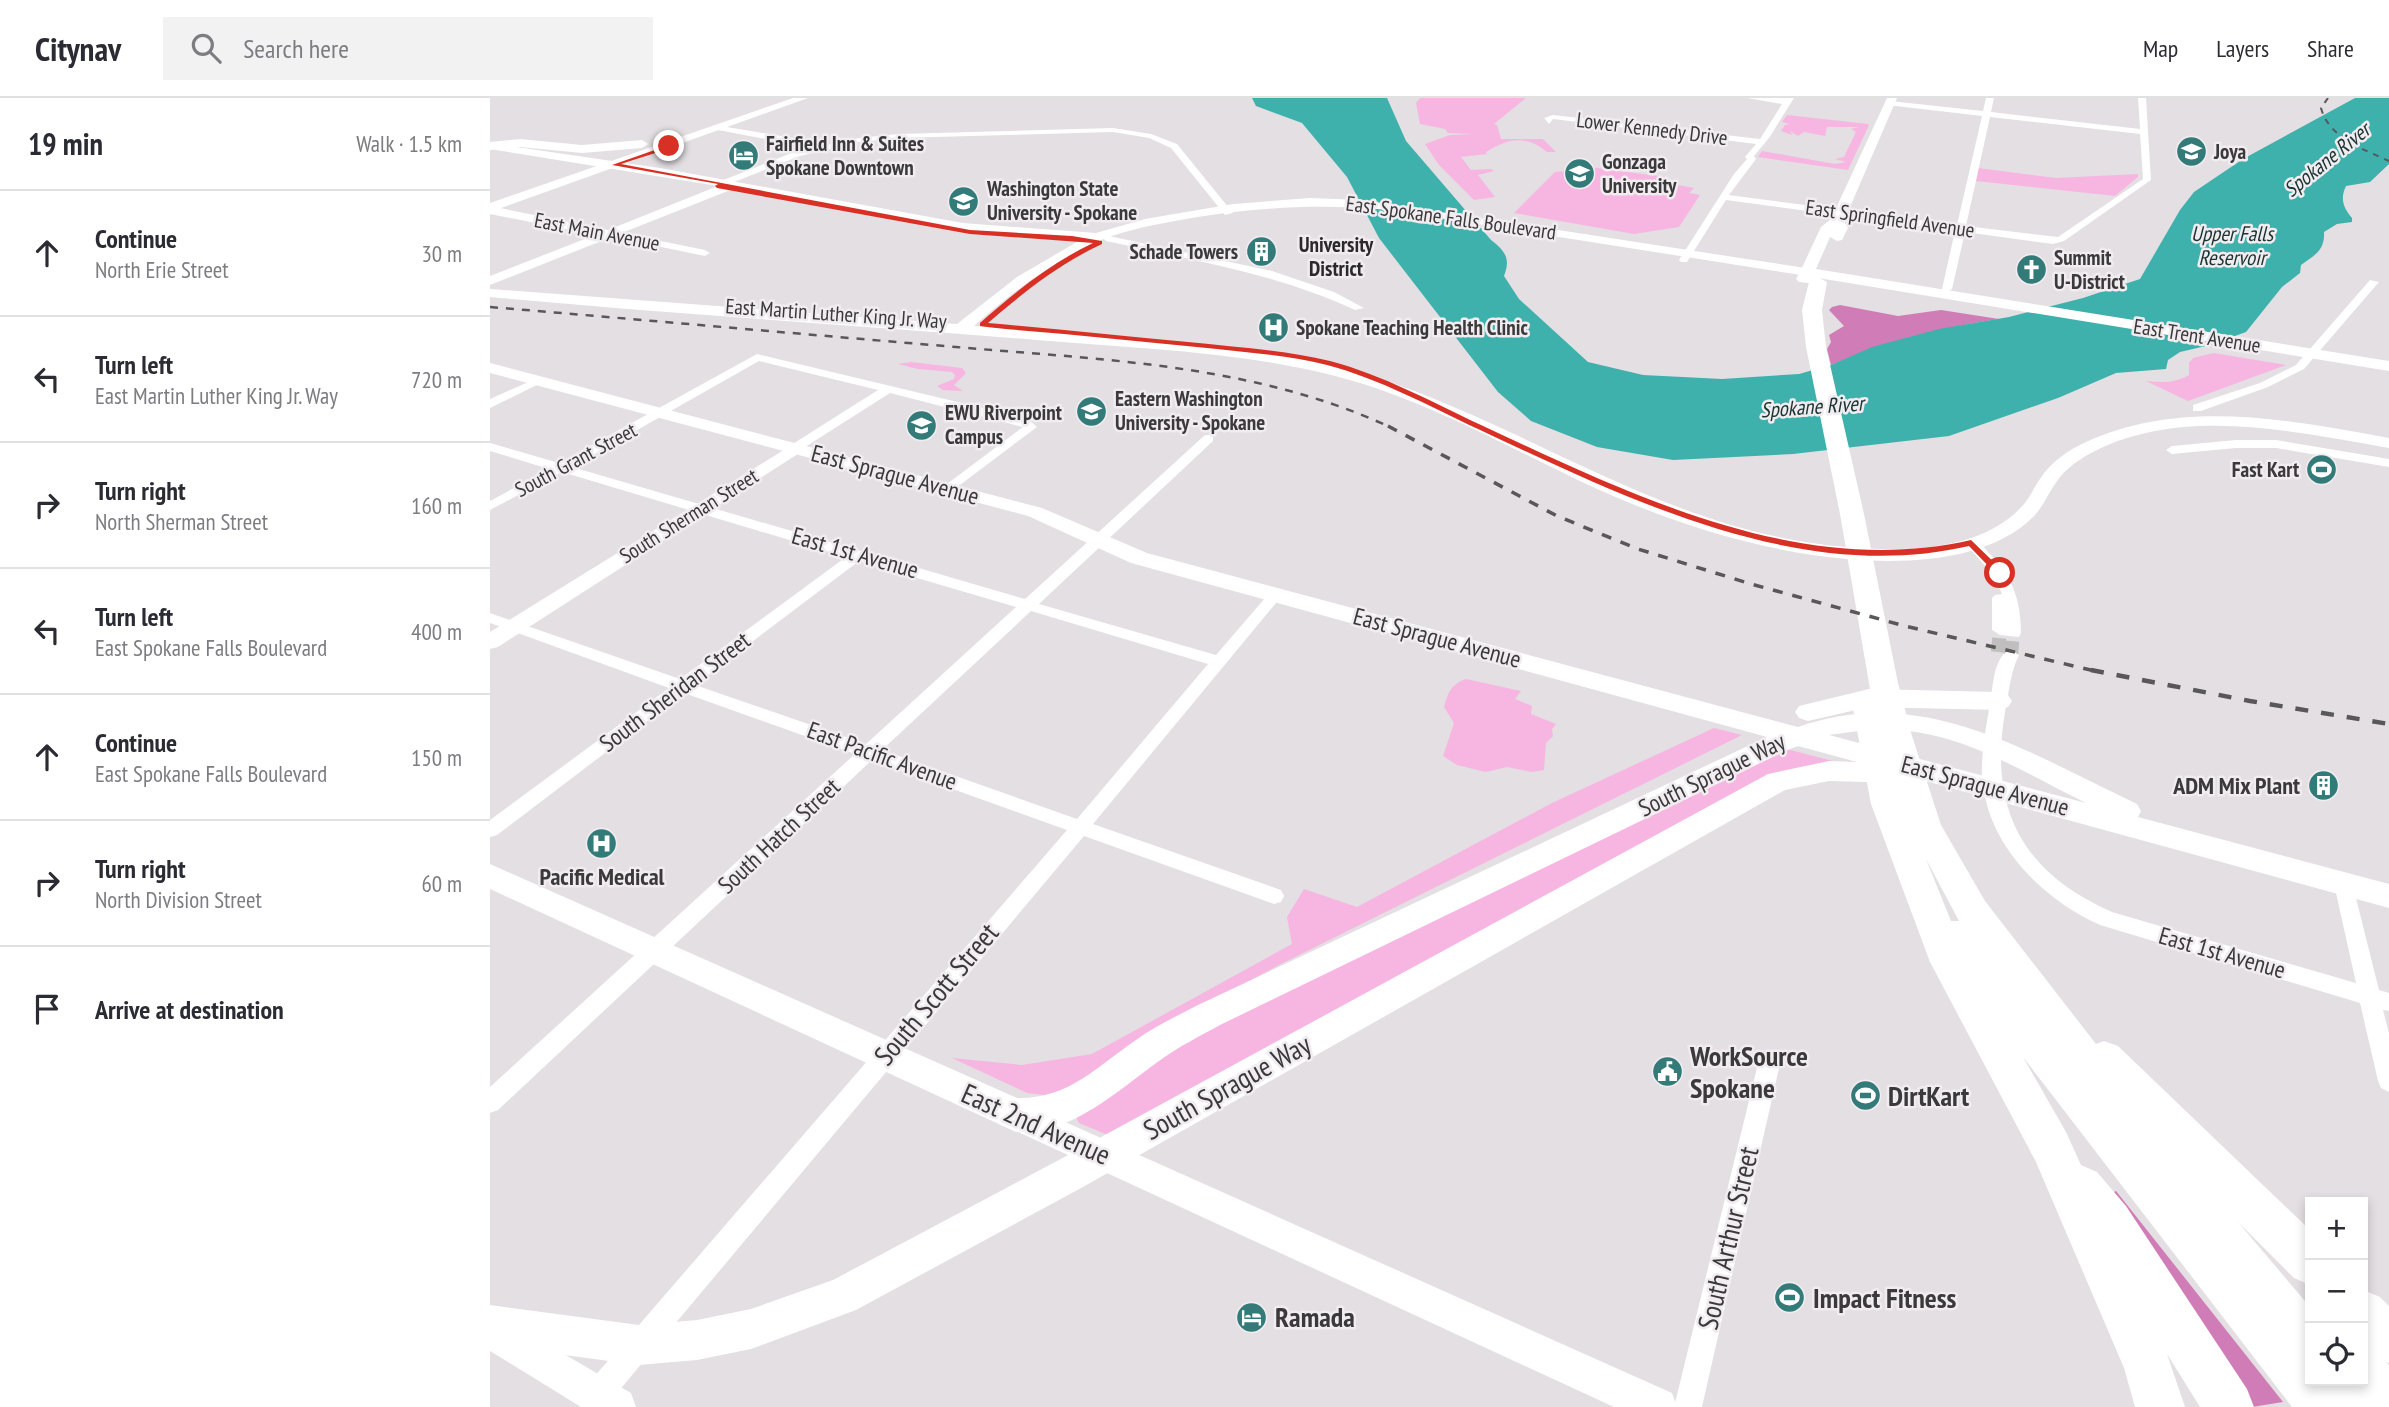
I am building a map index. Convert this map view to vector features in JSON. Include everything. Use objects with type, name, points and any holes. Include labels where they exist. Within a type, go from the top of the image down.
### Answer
[{"type":"highway","points":[[1813,277],[1808,347],[1852,514],[1913,869],[1949,962],[2051,1147],[2148,1367],[2160,1407]]},
{"type":"highway","points":[[1902,806],[1972,911],[2171,1176],[2305,1338]]},
{"type":"highway","points":[[1913,869],[1976,967],[2323,1407]]},
{"type":"highway","points":[[2024,980],[2308,1260]]},
{"type":"highway","points":[[2077,1049],[2305,1307]]},
{"type":"highway","points":[[2051,1147],[2110,1222],[2229,1407]]},
{"type":"highway","points":[[2368,1319],[2389,1339]]},
{"type":"highway","points":[[2368,1379],[2389,1403]]},
{"type":"highway","points":[[2344,1386],[2362,1407]]},
{"type":"main road","points":[[490,146],[520,143],[582,149],[643,144],[692,132],[786,98]]},
{"type":"main road","points":[[490,209],[803,98]]},
{"type":"main road","points":[[1813,277],[1841,228],[1839,217],[1891,101]]},
{"type":"main road","name":"East Trent Avenue","points":[[1813,277],[1928,293],[1953,293],[2008,306]]},
{"type":"main road","name":"East Trent Avenue","points":[[1813,277],[2389,366]]},
{"type":"main road","name":"East Sprague Avenue","points":[[490,368],[1035,512],[1139,558],[2389,896]]},
{"type":"main road","points":[[1635,812],[1673,780],[1781,723],[1812,710],[1892,696],[1999,701]]},
{"type":"main road","name":"South Sprague Way","points":[[1016,1115],[1041,1115],[1070,1105],[1188,1026],[1785,740],[1834,723],[1900,722],[1973,737]]},
{"type":"main road","points":[[1973,737],[2105,802],[2223,851]]},
{"type":"main road","name":"South Sprague Way","points":[[490,1327],[639,1345],[697,1340],[751,1329],[804,1311],[882,1276],[1070,1174],[1778,781],[1829,771],[1955,778]]},
{"type":"main road","name":"East 2nd Avenue","points":[[490,876],[1016,1115]]},
{"type":"street","points":[[1751,98],[1789,100]]},
{"type":"street","points":[[1953,293],[1960,229],[1990,98]]},
{"type":"street","points":[[1891,101],[2144,132],[2142,99],[2131,98]]},
{"type":"street","points":[[1687,257],[1742,169],[1752,159],[1749,157],[1789,100]]},
{"type":"street","name":"Lower Kennedy Drive","points":[[1549,122],[1548,118],[1553,117],[1761,142]]},
{"type":"street","points":[[721,128],[799,141],[822,149]]},
{"type":"street","points":[[1020,135],[1097,130],[1132,132],[1163,139],[1181,153],[1200,177],[1221,212]]},
{"type":"street","name":"East Springfield Avenue","points":[[1726,197],[1839,217],[1960,229],[2053,242],[2147,180],[2144,132]]},
{"type":"street","points":[[490,283],[606,233],[822,149],[880,139],[1126,135],[1155,142],[1171,155],[1189,180],[1221,212]]},
{"type":"street","points":[[490,140],[520,143]]},
{"type":"street","name":"East Spokane Falls Boulevard","points":[[490,146],[725,185],[981,234],[1099,240],[1221,212],[1330,204],[1512,228],[1813,277]]},
{"type":"street","points":[[1171,155],[1181,153]]},
{"type":"street","points":[[1189,180],[1200,177]]},
{"type":"street","name":"East Main Avenue","points":[[490,209],[705,253]]},
{"type":"street","points":[[972,327],[1024,288],[1099,240],[1246,269],[1321,291],[1359,308]]},
{"type":"street","points":[[2197,408],[2300,368],[2374,282]]},
{"type":"street","name":"East Martin Luther King Jr. Way","points":[[490,283],[672,304],[817,311],[1263,357],[1326,368],[1387,385],[1619,491],[1721,526],[1793,545],[1839,552],[1900,554],[1966,544],[2004,530],[2024,516],[2051,476],[2072,457],[2099,442],[2142,428],[2192,422],[2253,423],[2389,443]]},
{"type":"street","name":"East Martin Luther King Jr. Way","points":[[490,293],[666,310],[972,327]]},
{"type":"street","name":"South Grant Street","points":[[490,506],[757,358],[888,390]]},
{"type":"street","points":[[490,404],[539,381]]},
{"type":"street","points":[[888,390],[1024,422],[1031,427],[948,490]]},
{"type":"street","name":"South Sherman Street","points":[[490,642],[888,390]]},
{"type":"street","name":"South Hatch Street","points":[[490,1102],[1209,438]]},
{"type":"street","points":[[2172,450],[2214,445],[2276,444],[2389,463]]},
{"type":"street","name":"East 1st Avenue","points":[[490,447],[1220,662]]},
{"type":"street","points":[[1966,544],[1997,590],[2006,632]]},
{"type":"street","name":"South Sheridan Street","points":[[490,830],[859,554]]},
{"type":"street","name":"South Scott Street","points":[[607,1401],[639,1345],[1276,594]]},
{"type":"street","name":"East Pacific Avenue","points":[[490,618],[1273,896]]},
{"type":"street","name":"East 1st Avenue","points":[[2004,658],[1990,762],[1998,814],[2034,867],[2059,894],[2107,919],[2380,999]]},
{"type":"street","points":[[2344,884],[2380,999],[2372,1012],[2389,1082]]},
{"type":"street","name":"South Arthur Street","points":[[1688,1407],[1768,1068]]},
{"type":"street","name":"East 2nd Avenue","points":[[1016,1115],[1658,1407]]},
{"type":"street","points":[[490,1327],[607,1401]]},
{"type":"shaded area","points":[[1420,98],[1526,98],[1494,124],[1497,125],[1501,139],[1543,139],[1556,152],[1547,152],[1532,143],[1516,140],[1501,144],[1486,152],[1487,154],[1461,157],[1471,170],[1494,171],[1478,175],[1495,197],[1474,200],[1439,165],[1425,144],[1450,135],[1474,134],[1448,133],[1445,129],[1420,124],[1416,103]]},
{"type":"shaded area","points":[[1787,115],[1869,125],[1848,170],[1758,157],[1762,151],[1835,164],[1846,162],[1835,159],[1844,157],[1856,132],[1851,129],[1859,127],[1827,127],[1825,136],[1804,132],[1798,136],[1790,131],[1792,135],[1781,131],[1785,125],[1790,124],[1782,122]]},
{"type":"shaded area","points":[[1597,168],[1665,177],[1662,182],[1694,188],[1689,193],[1700,195],[1679,227],[1634,234],[1514,213],[1555,172]]},
{"type":"shaded area","points":[[1978,168],[2056,178],[2138,174],[2138,177],[2115,196],[1976,181]]},
{"type":"shaded area","points":[[1840,305],[1898,316],[1941,310],[1999,319],[1914,336],[1831,365],[1827,349],[1831,342],[1829,335],[1844,326],[1829,310]]},
{"type":"shaded area","points":[[2214,353],[2286,365],[2188,401],[2146,381],[2168,382],[2184,378],[2189,375],[2189,363],[2193,358]]},
{"type":"shaded area","points":[[911,362],[962,368],[966,373],[954,385],[963,391],[943,390],[937,386],[954,379],[952,372],[898,364]]},
{"type":"shaded area","points":[[1466,679],[1521,691],[1515,699],[1532,706],[1531,714],[1556,724],[1552,729],[1553,736],[1546,743],[1544,770],[1532,772],[1507,767],[1486,772],[1457,765],[1443,756],[1454,723],[1444,707],[1445,702],[1454,686]]},
{"type":"shaded area","points":[[1714,728],[1742,735],[1277,966],[1154,1032],[1076,1087],[1044,1095],[1027,1093],[952,1058],[1022,1065],[1092,1054],[1292,944],[1287,917],[1304,889],[1357,907],[1552,803]]},
{"type":"shaded area","points":[[1783,748],[1840,763],[1826,766],[1108,1135],[1079,1123],[1076,1117],[1173,1042]]},
{"type":"shaded area","points":[[2116,1191],[2283,1402],[2252,1407],[2110,1194]]},
{"type":"water","name":"Upper Falls Reservoir","points":[[1252,98],[1387,98],[1406,141],[1503,251],[1507,260],[1504,276],[1519,299],[1588,362],[1643,375],[1722,379],[1799,374],[1831,365],[1872,347],[1939,329],[2009,317],[2083,298],[2140,279],[2180,210],[2194,192],[2243,159],[2355,98],[2389,98],[2389,164],[2370,182],[2346,186],[2343,203],[2352,222],[2337,224],[2324,232],[2323,243],[2318,252],[2301,265],[2300,273],[2282,287],[2246,332],[2180,352],[2168,360],[2166,369],[2116,373],[2058,398],[1949,436],[1793,454],[1673,460],[1597,447],[1531,421],[1498,392],[1379,238],[1347,177],[1302,123],[1256,106]]},
{"type":"tunnel","points":[[1998,652],[2000,630]]},
{"type":"tunnel","points":[[2011,655],[2013,633]]},
{"type":"railway","points":[[2328,98],[2321,108],[2331,127],[2358,147],[2389,161]]},
{"type":"railway","points":[[490,307],[1067,356],[1178,368],[1287,390],[1391,428]]},
{"type":"railway","points":[[1391,428],[1557,516],[1638,549],[1751,584],[1905,626],[2099,672]]},
{"type":"railway","points":[[2091,670],[2250,701],[2389,724]]},
{"type":"place","name":"Joya","points":[[2191,152]]},
{"type":"place","name":"Fairfield Inn & Suites Spokane Downtown","points":[[743,156]]},
{"type":"place","name":"Gonzaga University","points":[[1579,174]]},
{"type":"place","name":"Washington State University - Spokane","points":[[964,201]]},
{"type":"place","name":"Schade Towers","points":[[1261,252]]},
{"type":"place","name":"Summit U-District","points":[[2031,270]]},
{"type":"place","name":"Spokane Teaching Health Clinic","points":[[1273,328]]},
{"type":"place","name":"Eastern Washington University - Spokane","points":[[1092,411]]},
{"type":"place","name":"EWU Riverpoint Campus","points":[[922,425]]},
{"type":"place","name":"Fast Kart","points":[[2322,470]]},
{"type":"place","name":"ADM Mix Plant","points":[[2323,786]]},
{"type":"place","name":"Pacific Medical","points":[[602,843]]},
{"type":"place","name":"WorkSource Spokane","points":[[1667,1072]]},
{"type":"place","name":"DirtKart","points":[[1865,1096]]},
{"type":"place","name":"Impact Fitness","points":[[1790,1298]]},
{"type":"place","name":"Ramada","points":[[1252,1317]]},
{"type":"district","name":"University District","points":[[1336,257]]},
{"type":"route","points":[[669,146],[615,165],[724,183],[717,186],[981,234],[1035,235],[1100,242],[1073,255],[1024,288],[982,324],[1262,351],[1328,363],[1383,382],[1587,477],[1684,515],[1776,541],[1830,551],[1900,554],[1936,551],[1971,542],[2000,573]]},
{"type":"water label","name":"Spokane River","points":[[2327,160]]},
{"type":"water label","name":"Spokane River","points":[[1812,407]]}]
